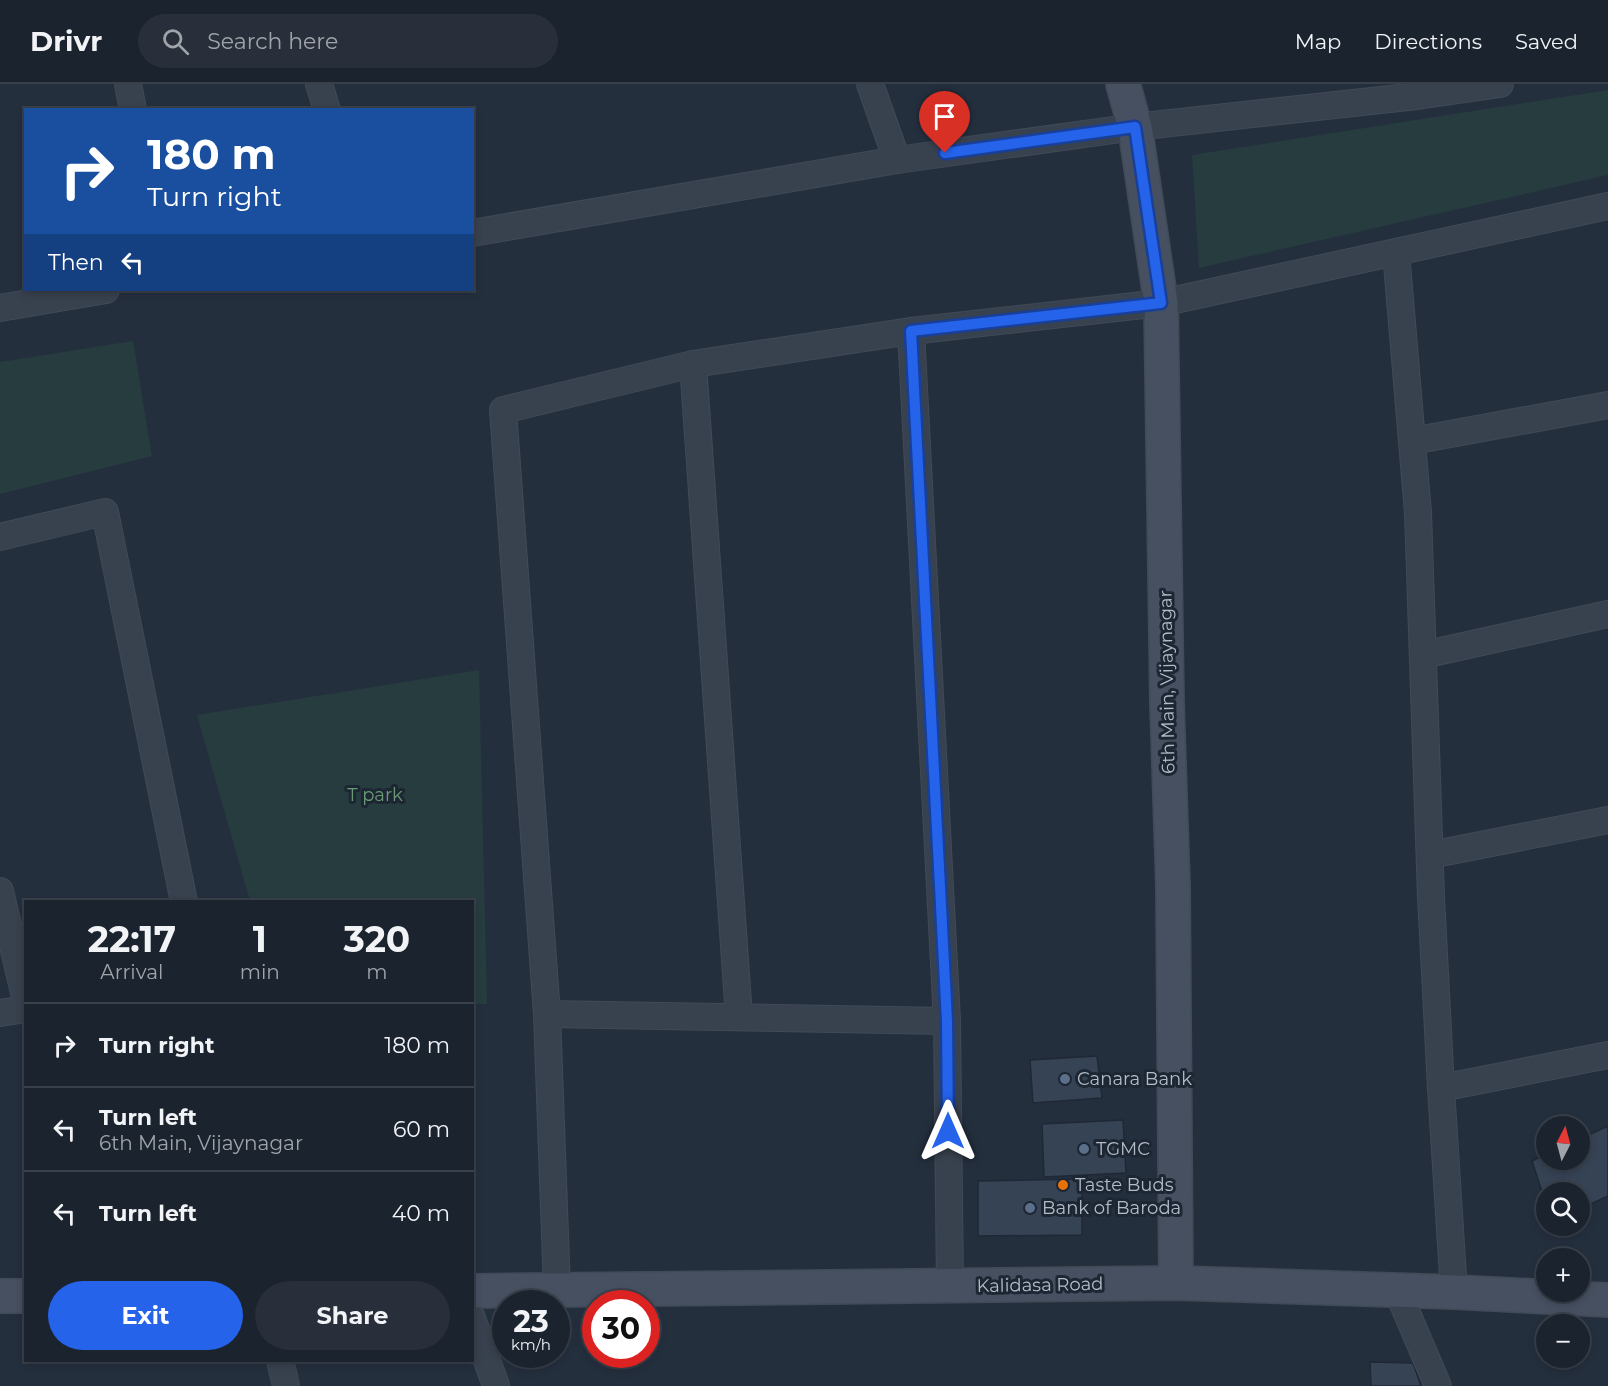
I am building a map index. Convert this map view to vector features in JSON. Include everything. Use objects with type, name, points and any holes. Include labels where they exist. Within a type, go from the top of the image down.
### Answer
[{"type":"street","points":[[128,84],[133,108]]},
{"type":"street","points":[[319,84],[326,108]]},
{"type":"street","points":[[870,84],[897,160]]},
{"type":"street","name":"6th Main, Vijaynagar","points":[[1122,84],[1135,127],[1161,303],[1167,704],[1173,886],[1176,1283]]},
{"type":"street","points":[[474,233],[897,160],[1415,90],[1500,84]]},
{"type":"street","points":[[557,1290],[546,1014],[503,410],[693,364],[911,331],[1161,303],[1608,206]]},
{"type":"street","points":[[1396,252],[1418,513],[1440,1088],[1454,1292]]},
{"type":"street","points":[[0,308],[100,291]]},
{"type":"street","points":[[911,331],[947,1021],[950,1286]]},
{"type":"street","points":[[693,364],[739,1017]]},
{"type":"street","points":[[1412,441],[1608,405]]},
{"type":"street","points":[[0,537],[105,512],[184,900]]},
{"type":"street","points":[[1423,655],[1608,614]]},
{"type":"street","points":[[1430,855],[1608,820]]},
{"type":"street","points":[[0,891],[24,993]]},
{"type":"street","points":[[0,1013],[24,1009]]},
{"type":"street","points":[[546,1014],[947,1021]]},
{"type":"street","points":[[1440,1088],[1608,1055]]},
{"type":"street","name":"Kalidasa Road","points":[[557,1290],[1176,1283],[1454,1292],[1608,1300]]},
{"type":"street","points":[[1397,1290],[1437,1386]]},
{"type":"street","name":"Kalidasa Road","points":[[474,1291],[492,1291]]},
{"type":"street","points":[[0,1296],[24,1296]]},
{"type":"street","points":[[474,1324],[496,1386]]},
{"type":"street","points":[[280,1362],[286,1386]]},
{"type":"green space","points":[[1608,90],[1608,175],[1199,268],[1192,155]]},
{"type":"green space","points":[[133,341],[152,456],[0,494],[0,362]]},
{"type":"green space","name":"T park","points":[[479,670],[487,1004],[474,1004],[474,900],[250,900],[197,715]]},
{"type":"building","points":[[1097,1056],[1102,1098],[1033,1103],[1030,1060]]},
{"type":"building","name":"TGMC","points":[[1123,1120],[1126,1173],[1044,1177],[1042,1124]]},
{"type":"building","points":[[1608,1126],[1608,1196],[1590,1204],[1590,1182],[1539,1182],[1532,1161],[1536,1159],[1536,1170],[1590,1170],[1590,1134]]},
{"type":"building","points":[[1082,1179],[1082,1235],[978,1236],[978,1181]]},
{"type":"building","points":[[1370,1362],[1413,1363],[1421,1386],[1371,1386]]},
{"type":"place","name":"Canara Bank","points":[[1065,1079]]},
{"type":"place","name":"TGMC","points":[[1084,1149]]},
{"type":"place","name":"Taste Buds","points":[[1063,1185]]},
{"type":"place","name":"Bank of Baroda","points":[[1030,1208]]},
{"type":"route","points":[[945,153],[1135,127],[1161,303],[911,331],[947,1021],[948,1131]]}]
